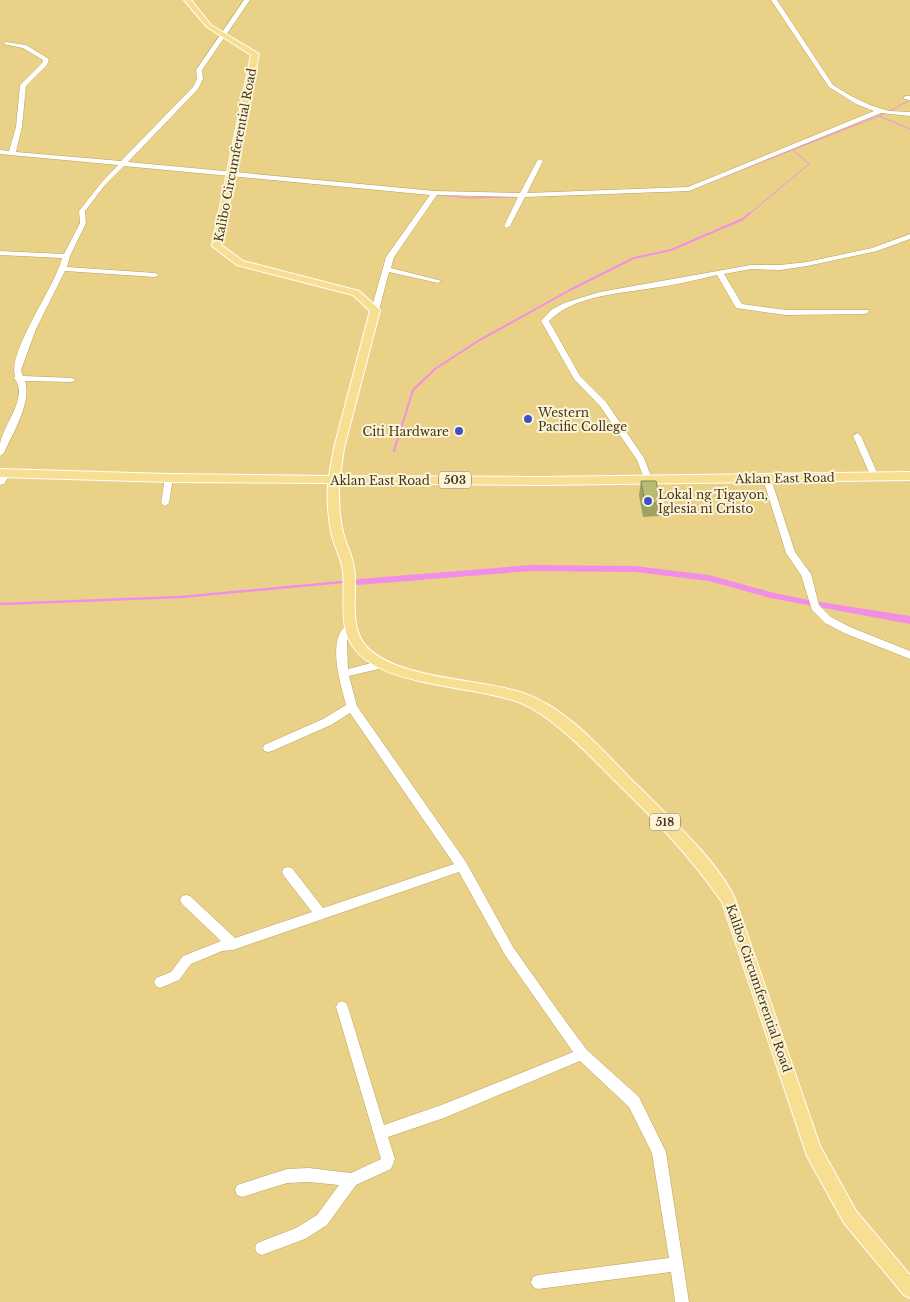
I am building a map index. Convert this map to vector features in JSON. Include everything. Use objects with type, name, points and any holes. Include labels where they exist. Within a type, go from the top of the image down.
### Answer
[{"type":"main road","name":"Kalibo Circumferential Road","points":[[187,0],[209,26],[255,54],[216,246],[240,263],[356,293],[375,310],[338,453],[334,480],[338,536],[344,549],[349,571],[351,627],[355,640],[361,649],[383,664],[415,674],[508,693],[551,713],[577,735],[691,848],[713,875],[728,899],[814,1150],[850,1217],[910,1289]]},
{"type":"main road","name":"Aklan East Road","points":[[2,476],[334,480],[767,479],[910,476]]},
{"type":"street","points":[[0,453],[22,400],[23,388],[18,378],[17,370],[26,342],[54,282],[63,269],[66,256],[83,223],[82,211],[84,207],[122,163],[196,88],[200,79],[199,70],[211,49],[224,35],[247,0]]},
{"type":"street","points":[[774,0],[831,86],[841,93],[879,111],[888,114],[910,114]]},
{"type":"street","points":[[6,44],[24,46],[29,51],[46,59],[45,64],[23,84],[19,127],[12,153]]},
{"type":"street","points":[[0,152],[435,193],[524,195],[688,189],[879,111]]},
{"type":"street","points":[[507,226],[540,161]]},
{"type":"street","points":[[375,310],[390,257],[435,193]]},
{"type":"street","points":[[648,479],[641,460],[602,404],[577,377],[545,321],[548,316],[558,309],[611,291],[664,285],[753,267],[770,268],[810,264],[889,246],[910,236]]},
{"type":"street","points":[[0,253],[66,256]]},
{"type":"street","points":[[63,269],[154,275]]},
{"type":"street","points":[[387,269],[438,281]]},
{"type":"street","points":[[720,274],[739,306],[762,311],[786,313],[865,312]]},
{"type":"street","points":[[18,378],[72,380]]},
{"type":"street","points":[[858,436],[875,477]]},
{"type":"street","points":[[165,503],[169,478]]},
{"type":"street","points":[[767,479],[791,553],[806,574],[815,607],[828,620],[847,630],[910,655]]},
{"type":"street","points":[[351,627],[342,639],[343,674],[352,707],[462,866],[509,951],[582,1054],[634,1102],[647,1127],[658,1152],[682,1302]]},
{"type":"street","points":[[343,674],[383,664]]},
{"type":"street","points":[[268,748],[327,722],[352,707]]},
{"type":"street","points":[[160,982],[175,976],[187,960],[221,946],[233,944],[462,866]]},
{"type":"street","points":[[288,872],[321,914]]},
{"type":"street","points":[[186,900],[233,944]]},
{"type":"street","points":[[262,1248],[300,1234],[322,1220],[351,1180],[386,1164],[388,1159],[342,1007]]},
{"type":"street","points":[[380,1134],[444,1112],[582,1054]]},
{"type":"street","points":[[242,1190],[287,1176],[309,1175],[351,1180]]},
{"type":"street","points":[[538,1282],[677,1264]]},
{"type":"building","points":[[641,481],[656,481],[661,503],[645,503]]},
{"type":"waterway","points":[[888,112],[910,100]]},
{"type":"waterway","points":[[695,188],[884,114]]},
{"type":"waterway","points":[[879,116],[910,129]]},
{"type":"waterway","points":[[748,215],[809,164],[793,150]]},
{"type":"waterway","points":[[437,195],[469,198],[514,197]]},
{"type":"waterway","points":[[394,451],[413,390],[435,369],[478,341],[570,290],[634,258],[671,250],[743,219],[750,213]]},
{"type":"waterway","points":[[358,582],[531,568],[635,569],[709,578],[770,595],[810,603]]},
{"type":"waterway","points":[[0,604],[181,597],[342,582]]},
{"type":"waterway","points":[[816,604],[910,620]]},
{"type":"place","name":"Western Pacific College","points":[[528,419]]},
{"type":"place","name":"Citi Hardware","points":[[459,431]]},
{"type":"place","name":"Lokal ng Tigayon, Iglesia ni Cristo","points":[[648,501]]}]
